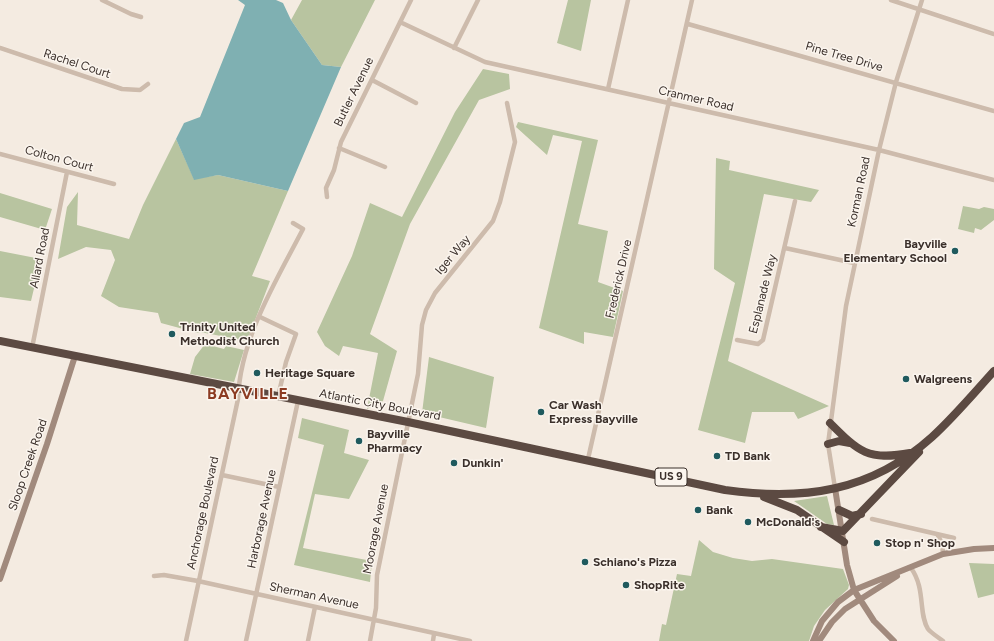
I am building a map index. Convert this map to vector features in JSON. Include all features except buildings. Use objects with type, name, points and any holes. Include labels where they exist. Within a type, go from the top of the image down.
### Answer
[{"type":"highway","name":"Atlantic City Boulevard","points":[[0,341],[408,422],[588,459],[725,490],[755,494]]},
{"type":"highway","name":"US 9","points":[[755,494],[789,494],[835,488],[863,481],[874,476],[893,466],[932,437],[994,371]]},
{"type":"highway","points":[[830,424],[850,443],[865,453],[890,457],[913,452]]},
{"type":"highway","points":[[821,526],[843,531],[861,514],[932,437]]},
{"type":"highway","points":[[828,444],[839,441],[850,443]]},
{"type":"highway","points":[[755,494],[788,506],[844,542]]},
{"type":"highway","points":[[839,510],[852,516],[861,514]]},
{"type":"street","points":[[102,0],[131,14],[141,17]]},
{"type":"street","name":"Butler Avenue","points":[[327,197],[326,188],[334,170],[339,148],[411,0]]},
{"type":"street","points":[[454,48],[478,0]]},
{"type":"street","points":[[608,89],[628,0]]},
{"type":"street","name":"Frederick Drive","points":[[588,459],[688,24],[692,0]]},
{"type":"street","points":[[891,0],[994,34]]},
{"type":"street","name":"Korman Road","points":[[835,488],[828,444],[846,306],[879,150],[896,82],[922,0]]},
{"type":"street","name":"Cranmer Road","points":[[400,22],[485,62],[879,150],[994,180]]},
{"type":"street","name":"Pine Tree Drive","points":[[688,24],[994,111]]},
{"type":"street","name":"Rachel Court","points":[[0,48],[122,89],[140,90],[148,84]]},
{"type":"street","points":[[372,80],[416,103]]},
{"type":"street","name":"Iger Way","points":[[408,422],[418,374],[422,326],[429,302],[489,227],[500,202],[515,142],[507,103]]},
{"type":"street","points":[[339,148],[385,167]]},
{"type":"street","name":"Colton Court","points":[[0,154],[114,184]]},
{"type":"street","name":"Allard Road","points":[[32,348],[68,172]]},
{"type":"street","name":"Esplanade Way","points":[[737,340],[758,344],[763,340],[795,201]]},
{"type":"street","points":[[238,389],[238,381],[248,347],[260,317],[303,229],[294,223]]},
{"type":"street","name":"Esplanade Way","points":[[785,248],[854,263]]},
{"type":"street","points":[[260,317],[296,334],[286,362],[278,397]]},
{"type":"street","name":"Sloop Creek Road","points":[[0,579],[47,444],[75,356]]},
{"type":"street","name":"Anchorage Boulevard","points":[[186,641],[238,398],[238,389]]},
{"type":"street","name":"Harborage Avenue","points":[[246,641],[298,401]]},
{"type":"street","name":"Moorage Avenue","points":[[370,641],[376,608],[377,575],[408,422]]},
{"type":"street","points":[[222,475],[279,487]]},
{"type":"street","points":[[835,488],[843,531],[847,565],[854,590],[874,621],[894,641]]},
{"type":"street","points":[[872,519],[954,538]]},
{"type":"street","points":[[937,534],[942,543],[943,554]]},
{"type":"street","points":[[813,641],[822,621],[838,602],[854,590],[943,554],[974,549],[994,548]]},
{"type":"street","points":[[819,641],[832,622],[859,599],[909,569]]},
{"type":"street","points":[[909,569],[919,582],[925,620],[928,629],[943,641]]},
{"type":"street","name":"Sherman Avenue","points":[[154,576],[164,574],[470,641]]},
{"type":"street","points":[[308,641],[315,607]]},
{"type":"street","points":[[433,641],[434,634]]},
{"type":"green space","points":[[302,0],[375,0],[341,67],[322,65],[291,20]]},
{"type":"green space","points":[[568,0],[591,0],[581,51],[557,43]]},
{"type":"green space","points":[[483,69],[509,74],[510,89],[479,100],[410,224],[370,334],[397,351],[383,401],[367,409],[378,353],[343,346],[339,356],[325,346],[317,332],[352,256],[370,203],[402,217],[455,112]]},
{"type":"green space","points":[[518,122],[598,140],[578,224],[608,231],[598,282],[623,291],[613,337],[584,332],[584,344],[539,328],[582,141],[553,135],[547,155],[516,127]]},
{"type":"green space","points":[[176,139],[194,179],[218,175],[288,191],[252,276],[270,281],[247,341],[200,332],[198,333],[161,323],[158,313],[119,307],[101,296],[115,260],[111,250],[86,247],[58,259],[67,207],[78,192],[77,225],[129,239],[143,205]]},
{"type":"green space","points":[[716,158],[730,161],[729,170],[819,190],[811,202],[764,194],[728,361],[829,406],[798,419],[794,412],[752,412],[745,443],[698,430],[735,283],[714,269]]},
{"type":"green space","points":[[0,193],[52,209],[45,230],[0,217]]},
{"type":"green space","points":[[963,206],[979,209],[984,207],[994,209],[994,220],[981,230],[975,228],[974,233],[958,229]]},
{"type":"green space","points":[[0,251],[41,259],[31,301],[0,297]]},
{"type":"green space","points":[[205,344],[224,349],[226,346],[244,350],[234,382],[190,374],[195,357]]},
{"type":"green space","points":[[429,357],[494,377],[486,428],[422,413]]},
{"type":"green space","points":[[302,418],[349,430],[344,453],[369,460],[349,499],[315,494],[303,548],[372,561],[370,582],[294,565],[324,445],[298,438]]},
{"type":"green space","points":[[827,496],[834,525],[827,524],[794,501]]},
{"type":"green space","points":[[699,540],[713,552],[733,558],[752,561],[772,559],[843,569],[849,585],[848,589],[825,610],[814,626],[809,641],[659,641],[662,624],[666,625],[677,574],[691,576]]},
{"type":"green space","points":[[969,563],[994,564],[994,594],[978,598]]},
{"type":"water","points":[[238,0],[276,0],[283,3],[291,20],[322,65],[341,67],[288,191],[218,175],[194,180],[176,139],[184,123],[200,117],[245,5]]},
{"type":"place","name":"Bayville Elementary School","points":[[955,251]]},
{"type":"place","name":"Trinity United Methodist Church","points":[[172,334]]},
{"type":"place","name":"Heritage Square","points":[[257,373]]},
{"type":"place","name":"Walgreens","points":[[906,379]]},
{"type":"place","name":"Car Wash Express Bayville","points":[[541,412]]},
{"type":"place","name":"Bayville Pharmacy","points":[[359,441]]},
{"type":"place","name":"TD Bank","points":[[717,456]]},
{"type":"place","name":"Dunkin'","points":[[454,463]]},
{"type":"place","name":"Bank","points":[[698,510]]},
{"type":"place","name":"McDonald's","points":[[748,522]]},
{"type":"place","name":"Stop n' Shop","points":[[877,543]]},
{"type":"place","name":"Schiano's Pizza","points":[[585,562]]},
{"type":"place","name":"ShopRite","points":[[626,585]]},
{"type":"district","name":"BAYVILLE","points":[[248,394]]}]
